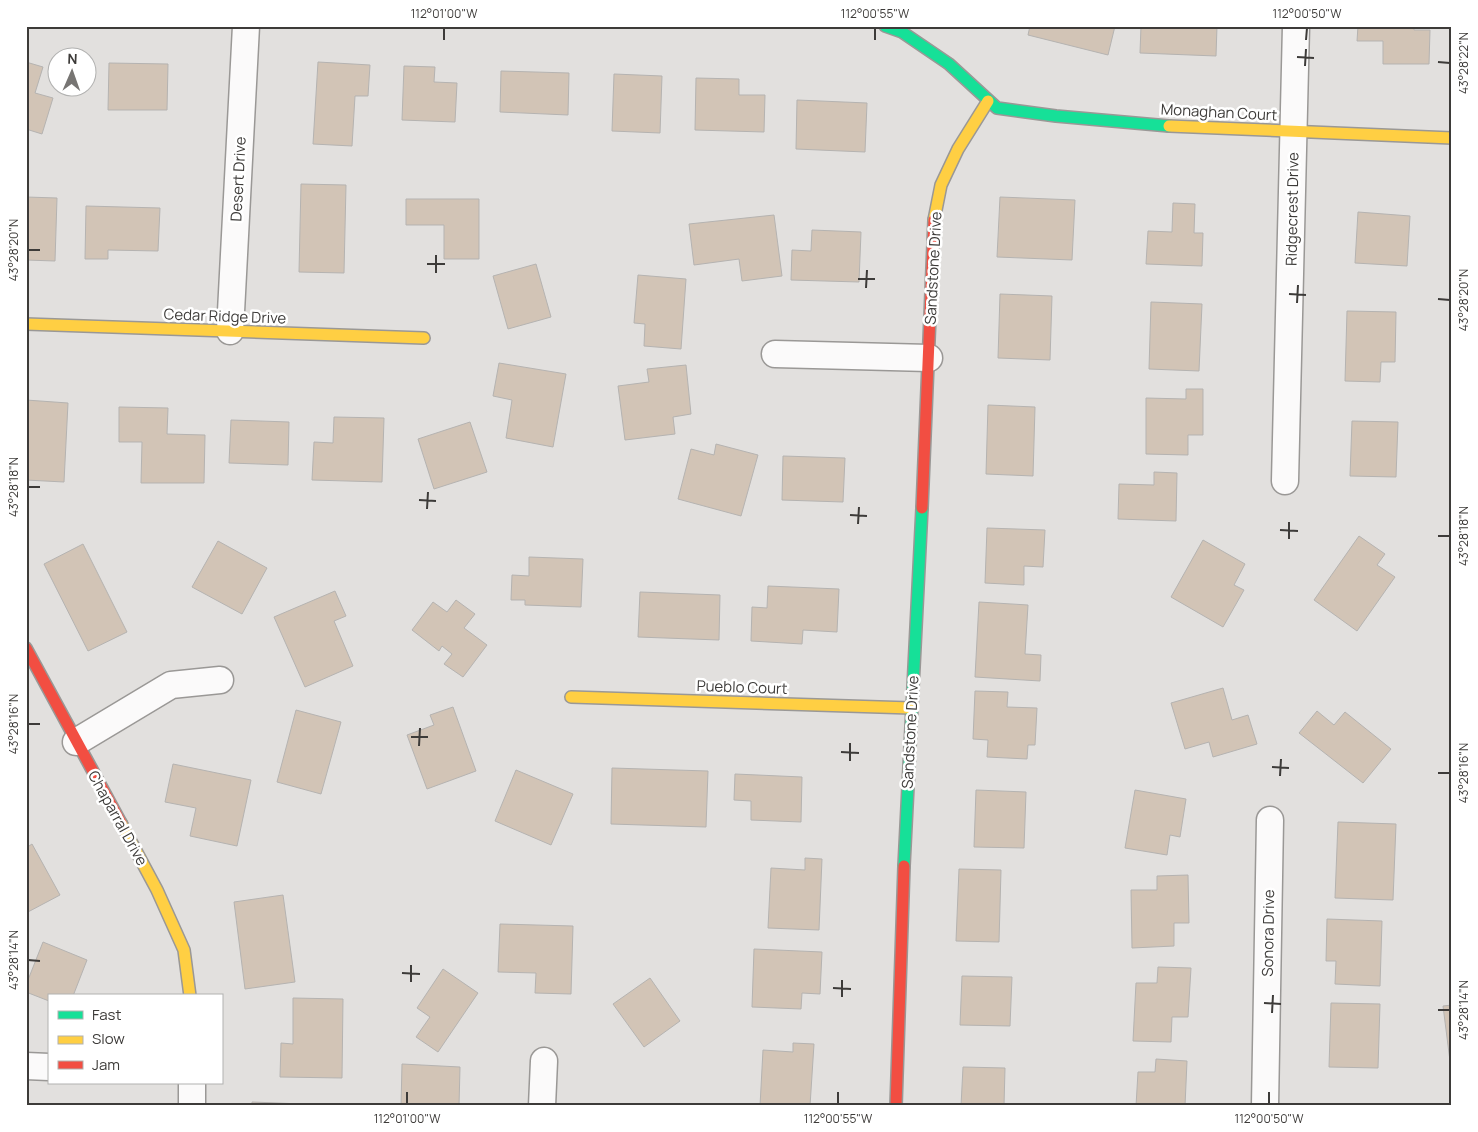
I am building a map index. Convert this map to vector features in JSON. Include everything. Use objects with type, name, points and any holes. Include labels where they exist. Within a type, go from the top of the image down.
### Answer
[{"type":"street","name":"Desert Drive","points":[[230,331],[246,26]]},
{"type":"street","points":[[885,26],[902,32],[949,64],[988,102]]},
{"type":"street","name":"Ridgecrest Drive","points":[[1285,481],[1296,26]]},
{"type":"street","name":"Monaghan Court","points":[[988,102],[997,108],[1056,116],[1169,126],[1452,138]]},
{"type":"street","name":"Sandstone Drive","points":[[896,1106],[902,891],[929,358],[933,223],[941,185],[958,150],[988,102]]},
{"type":"street","name":"Cedar Ridge Drive","points":[[26,324],[424,338]]},
{"type":"street","points":[[776,354],[929,358]]},
{"type":"street","name":"Chaparral Drive","points":[[26,648],[157,890],[184,950],[190,994]]},
{"type":"street","points":[[76,742],[171,685],[220,680]]},
{"type":"street","name":"Pueblo Court","points":[[571,697],[911,708]]},
{"type":"street","name":"Sonora Drive","points":[[1264,1106],[1270,820]]},
{"type":"street","points":[[542,1106],[544,1061]]},
{"type":"street","points":[[26,1066],[48,1067]]},
{"type":"street","points":[[192,1084],[192,1106]]},
{"type":"building","points":[[1030,26],[1115,26],[1108,55],[1028,35]]},
{"type":"building","points":[[1141,26],[1217,26],[1216,56],[1140,53]]},
{"type":"building","points":[[1358,26],[1414,26],[1414,30],[1430,30],[1429,64],[1383,64],[1383,41],[1357,41]]},
{"type":"building","points":[[26,62],[43,67],[35,93],[53,98],[42,134],[26,129]]},
{"type":"building","points":[[318,62],[370,65],[368,96],[355,96],[352,146],[313,144]]},
{"type":"building","points":[[109,63],[168,64],[167,110],[108,110]]},
{"type":"building","points":[[404,66],[435,67],[434,82],[457,83],[455,122],[402,120]]},
{"type":"building","points":[[501,71],[569,73],[568,115],[500,112]]},
{"type":"building","points":[[614,74],[662,76],[660,133],[612,131]]},
{"type":"building","points":[[696,78],[739,79],[739,95],[765,95],[764,132],[695,130]]},
{"type":"building","points":[[797,100],[867,103],[865,152],[796,149]]},
{"type":"building","points":[[301,184],[346,185],[344,273],[299,272]]},
{"type":"building","points":[[26,197],[57,198],[55,261],[26,260]]},
{"type":"building","points":[[1000,197],[1075,200],[1072,260],[997,257]]},
{"type":"building","points":[[406,199],[479,199],[479,259],[444,259],[444,225],[406,225]]},
{"type":"building","points":[[1173,203],[1195,204],[1194,233],[1203,233],[1202,266],[1146,264],[1148,231],[1172,232]]},
{"type":"building","points":[[86,206],[160,208],[158,251],[108,250],[108,259],[85,259]]},
{"type":"building","points":[[1358,212],[1410,216],[1407,266],[1355,263]]},
{"type":"building","points":[[774,215],[782,276],[742,281],[739,259],[694,265],[689,224]]},
{"type":"building","points":[[812,230],[861,232],[859,282],[791,280],[792,250],[811,251]]},
{"type":"building","points":[[536,264],[551,317],[508,329],[493,276]]},
{"type":"building","points":[[638,275],[686,279],[681,349],[644,346],[645,324],[634,323]]},
{"type":"building","points":[[1000,294],[1052,296],[1050,360],[998,358]]},
{"type":"building","points":[[1151,302],[1202,304],[1199,371],[1149,369]]},
{"type":"building","points":[[1347,311],[1396,312],[1395,362],[1381,362],[1380,382],[1345,381]]},
{"type":"building","points":[[499,363],[566,374],[553,447],[506,438],[512,400],[493,396]]},
{"type":"building","points":[[686,365],[691,414],[673,417],[675,434],[625,440],[618,386],[649,382],[647,369]]},
{"type":"building","points":[[1186,389],[1203,389],[1203,435],[1188,435],[1188,455],[1146,454],[1146,398],[1186,399]]},
{"type":"building","points":[[26,400],[68,403],[64,482],[26,480]]},
{"type":"building","points":[[988,405],[1035,407],[1033,476],[986,474]]},
{"type":"building","points":[[119,407],[168,408],[167,434],[205,435],[204,483],[141,483],[142,442],[119,442]]},
{"type":"building","points":[[334,417],[384,418],[382,482],[312,480],[314,442],[333,443]]},
{"type":"building","points":[[231,420],[289,422],[288,465],[229,463]]},
{"type":"building","points":[[1352,421],[1398,422],[1396,477],[1350,476]]},
{"type":"building","points":[[470,422],[487,472],[434,489],[418,439]]},
{"type":"building","points":[[716,444],[758,455],[741,516],[678,499],[691,449],[714,455]]},
{"type":"building","points":[[783,456],[845,458],[843,502],[782,500]]},
{"type":"building","points":[[1154,472],[1177,473],[1176,521],[1118,519],[1119,484],[1154,485]]},
{"type":"building","points":[[987,528],[1045,530],[1043,567],[1024,566],[1024,585],[985,583]]},
{"type":"building","points":[[1359,536],[1385,554],[1377,565],[1395,577],[1357,631],[1314,600]]},
{"type":"building","points":[[1203,540],[1245,564],[1234,585],[1244,590],[1223,627],[1171,597]]},
{"type":"building","points":[[218,541],[267,568],[242,614],[192,587]]},
{"type":"building","points":[[83,544],[127,632],[88,651],[44,564]]},
{"type":"building","points":[[529,557],[583,559],[581,607],[525,605],[525,600],[511,600],[512,575],[529,576]]},
{"type":"building","points":[[768,586],[839,589],[837,632],[803,630],[802,644],[751,641],[752,607],[767,608]]},
{"type":"building","points":[[335,591],[346,616],[334,621],[353,666],[305,687],[274,617]]},
{"type":"building","points":[[640,592],[720,595],[719,640],[638,637]]},
{"type":"building","points":[[456,600],[475,614],[464,628],[487,645],[463,677],[444,664],[452,654],[442,646],[439,651],[412,630],[433,602],[447,612]]},
{"type":"building","points":[[979,602],[1028,605],[1025,654],[1041,655],[1040,681],[975,677]]},
{"type":"building","points":[[1223,688],[1232,720],[1248,715],[1257,744],[1213,757],[1209,742],[1185,749],[1171,703]]},
{"type":"building","points":[[975,691],[1008,692],[1007,707],[1037,708],[1035,745],[1028,745],[1027,759],[987,757],[988,740],[973,739]]},
{"type":"building","points":[[453,707],[476,771],[427,789],[407,735],[434,725],[430,715]]},
{"type":"building","points":[[296,710],[341,722],[321,794],[277,782]]},
{"type":"building","points":[[1317,711],[1334,725],[1345,712],[1391,749],[1363,783],[1299,733]]},
{"type":"building","points":[[173,764],[251,780],[237,846],[190,836],[196,808],[165,802]]},
{"type":"building","points":[[612,768],[708,771],[706,827],[611,824]]},
{"type":"building","points":[[516,770],[573,794],[551,845],[495,821]]},
{"type":"building","points":[[735,774],[802,777],[801,822],[751,820],[751,801],[734,800]]},
{"type":"building","points":[[976,790],[1026,792],[1024,848],[974,847]]},
{"type":"building","points":[[1135,790],[1186,799],[1180,837],[1170,835],[1167,855],[1125,848]]},
{"type":"building","points":[[1338,822],[1396,824],[1393,900],[1335,898]]},
{"type":"building","points":[[32,844],[60,895],[26,913],[26,848]]},
{"type":"building","points":[[805,858],[822,859],[819,930],[768,928],[771,868],[805,870]]},
{"type":"building","points":[[959,869],[1001,870],[999,942],[956,941]]},
{"type":"building","points":[[1188,875],[1189,923],[1174,923],[1174,946],[1132,948],[1131,890],[1157,890],[1157,876]]},
{"type":"building","points":[[283,895],[295,982],[245,989],[234,902]]},
{"type":"building","points":[[1327,919],[1382,921],[1380,986],[1335,984],[1336,961],[1326,961]]},
{"type":"building","points":[[500,924],[573,926],[571,994],[535,993],[536,973],[498,972]]},
{"type":"building","points":[[43,942],[87,960],[74,994],[48,994],[48,1001],[26,992],[26,985]]},
{"type":"building","points":[[754,949],[822,952],[820,994],[802,993],[801,1009],[752,1007]]},
{"type":"building","points":[[1158,967],[1191,968],[1188,1017],[1172,1017],[1171,1042],[1133,1041],[1136,983],[1157,983]]},
{"type":"building","points":[[443,969],[478,993],[438,1052],[416,1037],[430,1017],[417,1008]]},
{"type":"building","points":[[962,976],[1012,977],[1010,1026],[960,1025]]},
{"type":"building","points":[[650,978],[680,1021],[644,1047],[613,1004]]},
{"type":"building","points":[[293,998],[343,999],[342,1078],[280,1077],[281,1043],[293,1044]]},
{"type":"building","points":[[1331,1003],[1380,1004],[1378,1068],[1329,1067]]},
{"type":"building","points":[[1452,1005],[1452,1061],[1450,1061],[1443,1006]]},
{"type":"building","points":[[793,1043],[814,1044],[810,1106],[760,1106],[763,1050],[793,1052]]},
{"type":"building","points":[[1156,1059],[1187,1061],[1185,1106],[1136,1106],[1138,1072],[1155,1072]]},
{"type":"building","points":[[402,1064],[460,1067],[459,1106],[401,1106]]},
{"type":"building","points":[[963,1067],[1005,1068],[1004,1106],[961,1106]]},
{"type":"building","points":[[252,1102],[302,1104],[302,1106],[252,1106]]},
{"type":"traffic: fast","points":[[885,26],[902,32],[949,64],[997,108],[1056,116],[1169,126]]},
{"type":"traffic: fast","points":[[904,866],[922,508]]},
{"type":"traffic: slow","points":[[934,220],[941,185],[958,149],[988,101]]},
{"type":"traffic: slow","points":[[1169,126],[1452,138]]},
{"type":"traffic: slow","points":[[26,324],[424,338]]},
{"type":"traffic: slow","points":[[571,697],[911,708]]},
{"type":"traffic: slow","points":[[121,823],[157,890],[184,950],[190,994]]},
{"type":"traffic: jam","points":[[922,508],[934,220]]},
{"type":"traffic: jam","points":[[26,648],[121,823]]},
{"type":"traffic: jam","points":[[896,1106],[904,866]]}]
